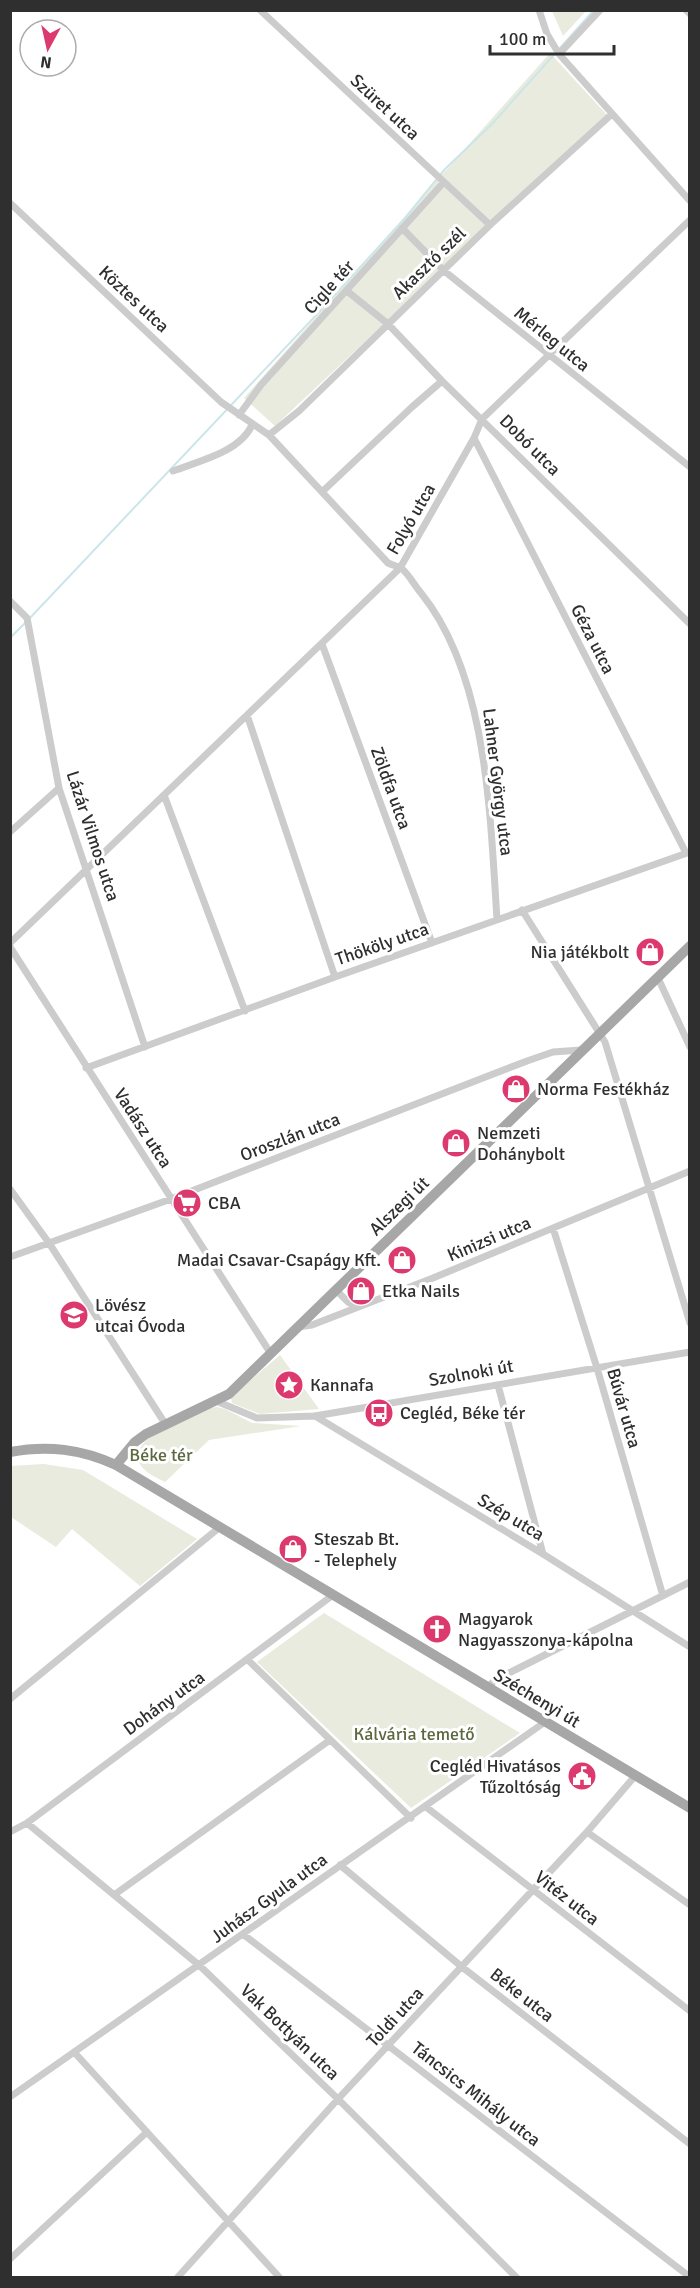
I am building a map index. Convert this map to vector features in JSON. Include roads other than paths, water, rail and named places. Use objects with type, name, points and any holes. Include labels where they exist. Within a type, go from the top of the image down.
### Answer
[{"type":"main road","name":"Alszegi út","points":[[116,1466],[135,1442],[146,1434],[229,1394],[581,1050],[689,948]]},
{"type":"main road","points":[[135,1442],[129,1461],[132,1474],[140,1479]]},
{"type":"main road","name":"Széchenyi út","points":[[10,1452],[49,1448],[87,1454],[116,1466],[690,1808]]},
{"type":"street","name":"Szüret utca","points":[[260,10],[490,225]]},
{"type":"street","points":[[539,10],[547,34],[557,51],[690,201]]},
{"type":"street","points":[[557,51],[600,10]]},
{"type":"street","points":[[686,10],[690,14]]},
{"type":"street","name":"Akasztó szél","points":[[269,435],[299,411],[490,225],[612,114]]},
{"type":"street","name":"Cigle tér","points":[[239,415],[261,385],[402,228],[440,179]]},
{"type":"street","name":"Köztes utca","points":[[10,203],[239,415]]},
{"type":"street","name":"Folyó utca","points":[[10,945],[87,868],[400,568],[474,438],[482,419],[690,220]]},
{"type":"street","name":"Mérleg utca","points":[[402,228],[443,270],[690,467]]},
{"type":"street","name":"Dobó utca","points":[[347,291],[388,324],[442,381],[690,624]]},
{"type":"street","points":[[323,491],[411,407],[442,381]]},
{"type":"street","name":"Lahner György utca","points":[[239,415],[269,435],[388,562],[400,568],[432,606],[450,636],[471,697],[481,744],[497,919]]},
{"type":"street","points":[[173,471],[226,449],[247,436],[252,425]]},
{"type":"street","name":"Géza utca","points":[[474,438],[688,852]]},
{"type":"street","name":"Lázár Vilmos utca","points":[[10,601],[27,621],[59,788],[145,1047]]},
{"type":"street","name":"Zöldfa utca","points":[[322,644],[432,943]]},
{"type":"street","points":[[247,716],[335,977]]},
{"type":"street","points":[[10,832],[59,788]]},
{"type":"street","points":[[164,795],[245,1011]]},
{"type":"street","name":"Thököly utca","points":[[86,1068],[688,852]]},
{"type":"street","points":[[522,910],[605,1042],[647,1188],[690,1323]]},
{"type":"street","name":"Vadász utca","points":[[10,945],[86,1068],[271,1354]]},
{"type":"street","points":[[658,978],[690,1047]]},
{"type":"street","name":"Oroszlán utca","points":[[10,1257],[171,1199],[526,1061],[553,1052],[581,1050]]},
{"type":"street","name":"Kinizsi utca","points":[[298,1327],[312,1325],[358,1307],[690,1171]]},
{"type":"street","points":[[10,1189],[48,1243],[166,1425]]},
{"type":"street","name":"Búvár utca","points":[[553,1228],[597,1368],[663,1596]]},
{"type":"street","points":[[336,1290],[348,1302],[358,1307]]},
{"type":"street","name":"Szolnoki út","points":[[216,1401],[257,1418],[315,1416],[690,1352]]},
{"type":"street","points":[[498,1385],[543,1554]]},
{"type":"street","name":"Szép utca","points":[[315,1416],[543,1554],[690,1647]]},
{"type":"street","points":[[10,1699],[220,1527]]},
{"type":"street","points":[[488,1688],[495,1680],[690,1582]]},
{"type":"street","name":"Dohány utca","points":[[10,1832],[27,1823],[333,1595]]},
{"type":"street","points":[[248,1660],[411,1818]]},
{"type":"street","name":"Juhász Gyula utca","points":[[10,2097],[545,1722]]},
{"type":"street","points":[[114,1895],[330,1740]]},
{"type":"street","name":"Toldi utca","points":[[177,2277],[338,2099],[587,1832],[635,1776]]},
{"type":"street","name":"Vitéz utca","points":[[426,1807],[690,2011]]},
{"type":"street","name":"Vak Bottyán utca","points":[[27,1823],[200,1966],[517,2277]]},
{"type":"street","points":[[587,1832],[690,1905]]},
{"type":"street","name":"Béke utca","points":[[340,1865],[462,1967],[690,2144]]},
{"type":"street","name":"Táncsics Mihály utca","points":[[244,1935],[690,2277]]},
{"type":"street","points":[[74,2052],[280,2277]]},
{"type":"street","points":[[10,2259],[147,2132]]},
{"type":"waterway","points":[[29,619],[321,310],[405,218],[445,169],[492,124],[594,10]]},
{"type":"waterway","points":[[10,638],[25,623]]},
{"type":"place","name":"Nia játékbolt","points":[[650,952]]},
{"type":"place","name":"Norma Festékház","points":[[516,1089]]},
{"type":"place","name":"Nemzeti Dohánybolt","points":[[456,1143]]},
{"type":"place","name":"CBA","points":[[187,1203]]},
{"type":"place","name":"Madai Csavar-Csapágy Kft.","points":[[402,1260]]},
{"type":"place","name":"Etka Nails","points":[[361,1291]]},
{"type":"place","name":"Lövész utcai Óvoda","points":[[74,1315]]},
{"type":"place","name":"Kannafa","points":[[289,1385]]},
{"type":"place","name":"Cegléd, Béke tér","points":[[379,1413]]},
{"type":"place","name":"Steszab Bt. - Telephely","points":[[293,1549]]},
{"type":"place","name":"Magyarok Nagyasszonya-kápolna","points":[[437,1629]]},
{"type":"place","name":"Cegléd Hivatásos Tűzoltóság","points":[[582,1776]]},
{"type":"park label","name":"Béke tér","points":[[161,1455]]},
{"type":"park label","name":"Kálvária temető","points":[[414,1734]]}]
